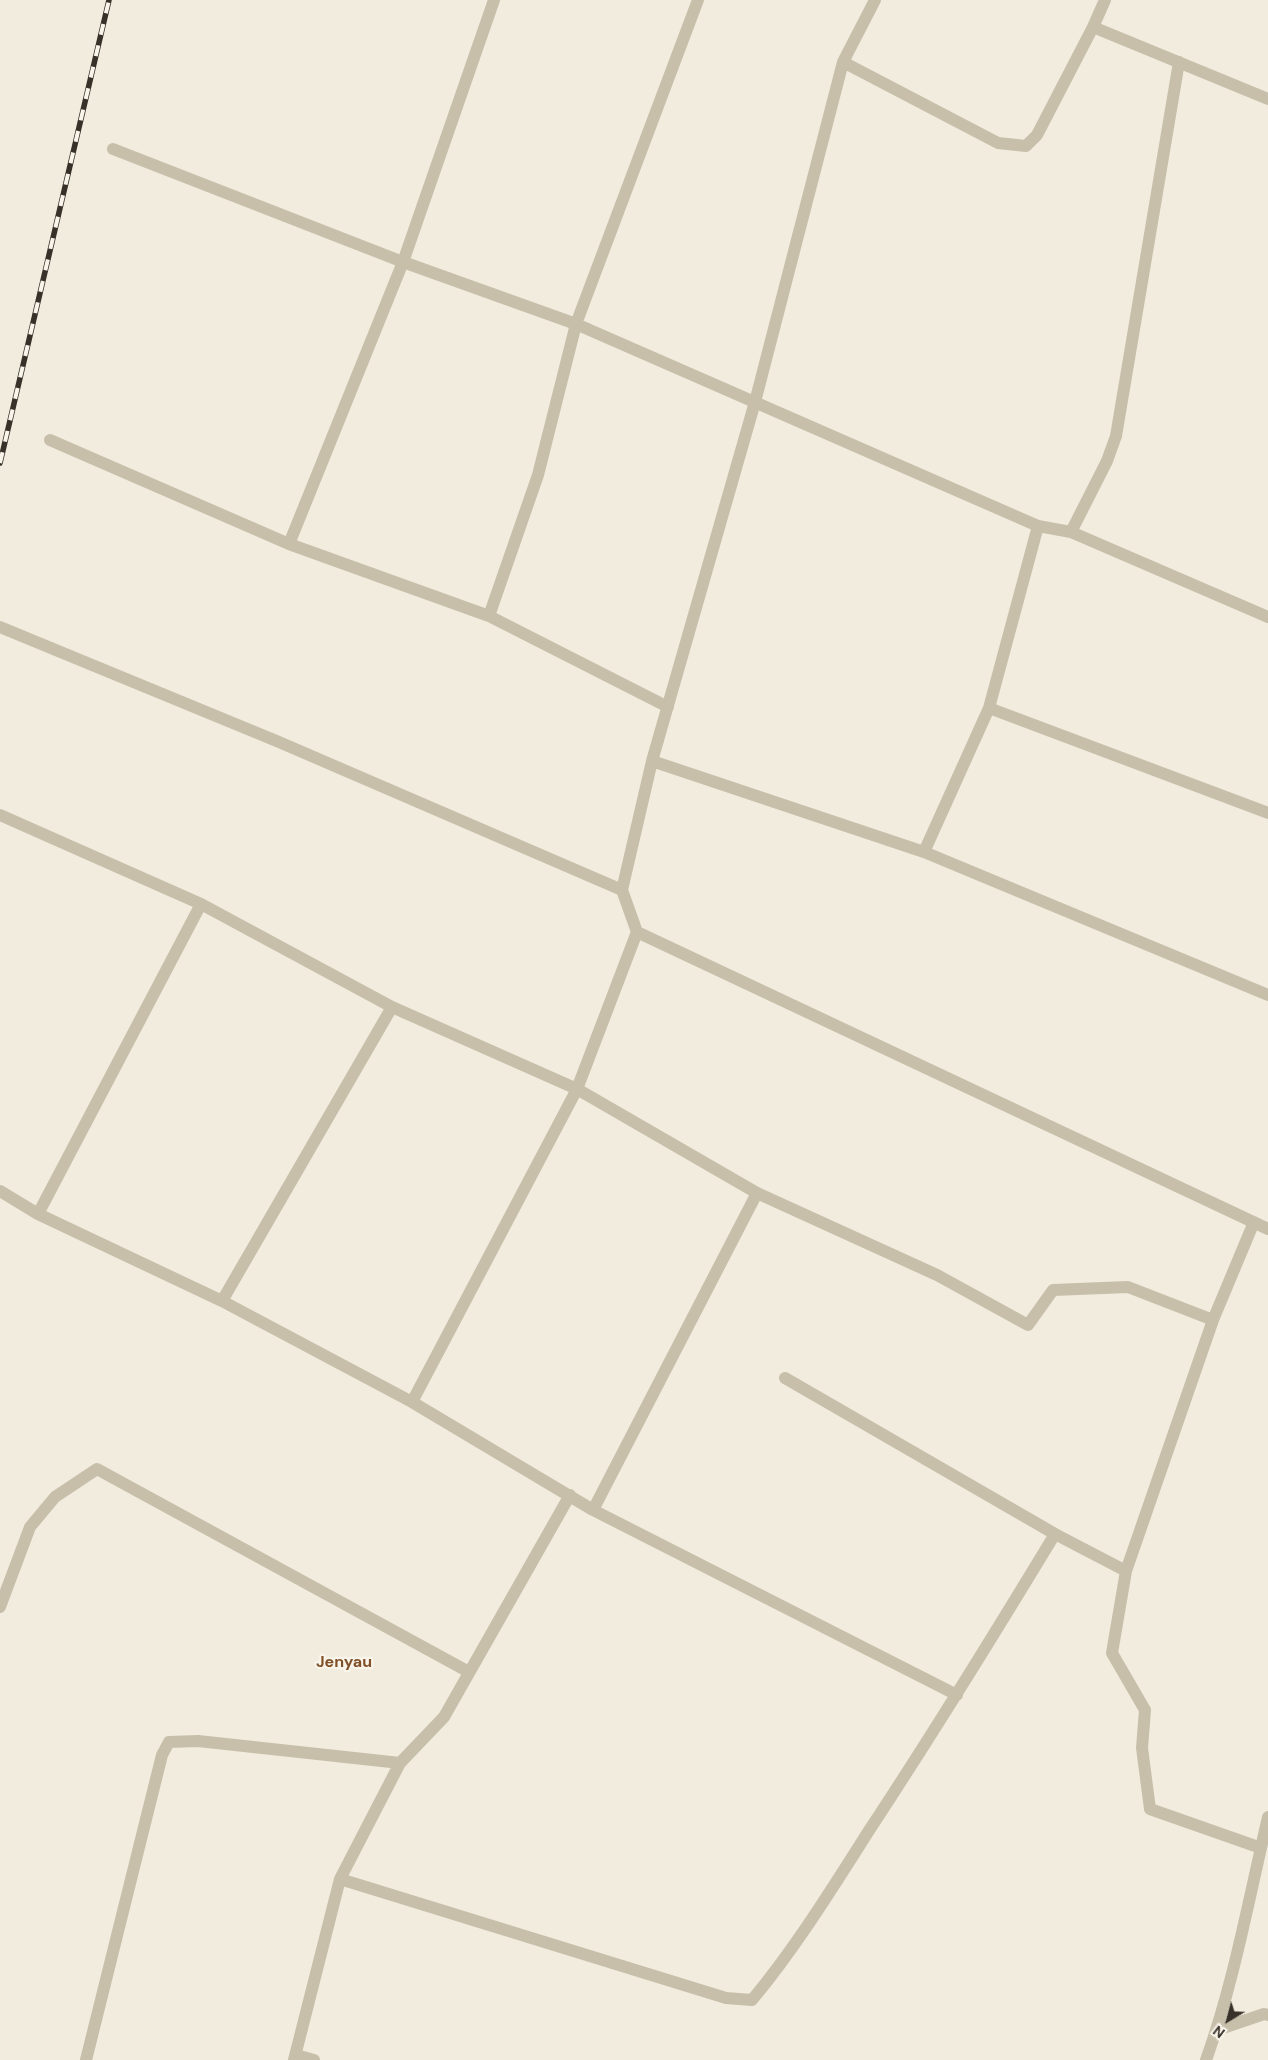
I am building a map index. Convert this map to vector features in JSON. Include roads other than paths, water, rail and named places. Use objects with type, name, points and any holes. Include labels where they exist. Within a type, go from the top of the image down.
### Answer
[{"type":"street","points":[[289,544],[403,262],[494,0]]},
{"type":"street","points":[[489,616],[538,475],[576,324],[698,0]]},
{"type":"street","points":[[412,1402],[577,1089],[637,932],[622,890],[652,762],[755,402],[843,62],[875,0]]},
{"type":"street","points":[[843,62],[998,143],[1026,146],[1037,135],[1094,27],[1105,0]]},
{"type":"street","points":[[1094,27],[1268,99]]},
{"type":"street","points":[[1071,532],[1107,461],[1116,436],[1179,62]]},
{"type":"street","points":[[113,149],[403,262],[576,324],[1038,526],[1071,532],[1268,617]]},
{"type":"street","points":[[50,440],[289,544],[489,616],[668,707]]},
{"type":"street","points":[[924,852],[989,708],[1038,526]]},
{"type":"street","points":[[0,627],[279,742],[622,890]]},
{"type":"street","points":[[989,708],[1268,813]]},
{"type":"street","points":[[652,762],[924,852],[1268,994]]},
{"type":"street","points":[[0,815],[201,904],[392,1007],[577,1089],[757,1193],[937,1275],[1028,1325],[1053,1290],[1128,1286],[1214,1320]]},
{"type":"street","points":[[38,1214],[201,904]]},
{"type":"street","points":[[637,932],[1268,1228]]},
{"type":"street","points":[[222,1301],[392,1007]]},
{"type":"street","points":[[0,1191],[38,1214],[222,1301],[412,1402],[593,1510],[957,1695]]},
{"type":"street","points":[[593,1510],[757,1193]]},
{"type":"street","points":[[1254,1222],[1214,1320],[1126,1571],[1112,1653],[1145,1710],[1142,1748],[1150,1809],[1261,1848]]},
{"type":"street","points":[[785,1378],[1055,1534],[1126,1571]]},
{"type":"street","points":[[0,1607],[30,1527],[55,1497],[97,1469],[469,1672]]},
{"type":"street","points":[[314,2060],[295,2058],[340,1879],[400,1763],[444,1717],[570,1495]]},
{"type":"street","points":[[340,1879],[726,1998],[752,2000],[773,1975],[957,1695],[1055,1534]]},
{"type":"street","points":[[86,2060],[162,1755],[169,1742],[198,1741],[400,1763]]},
{"type":"street","points":[[1206,2060],[1217,2030],[1268,1817]]},
{"type":"street","points":[[1217,2030],[1264,2014],[1268,2015]]},
{"type":"railway","points":[[0,463],[109,0]]},
{"type":"district","name":"Jenyau","points":[[344,1663]]}]
